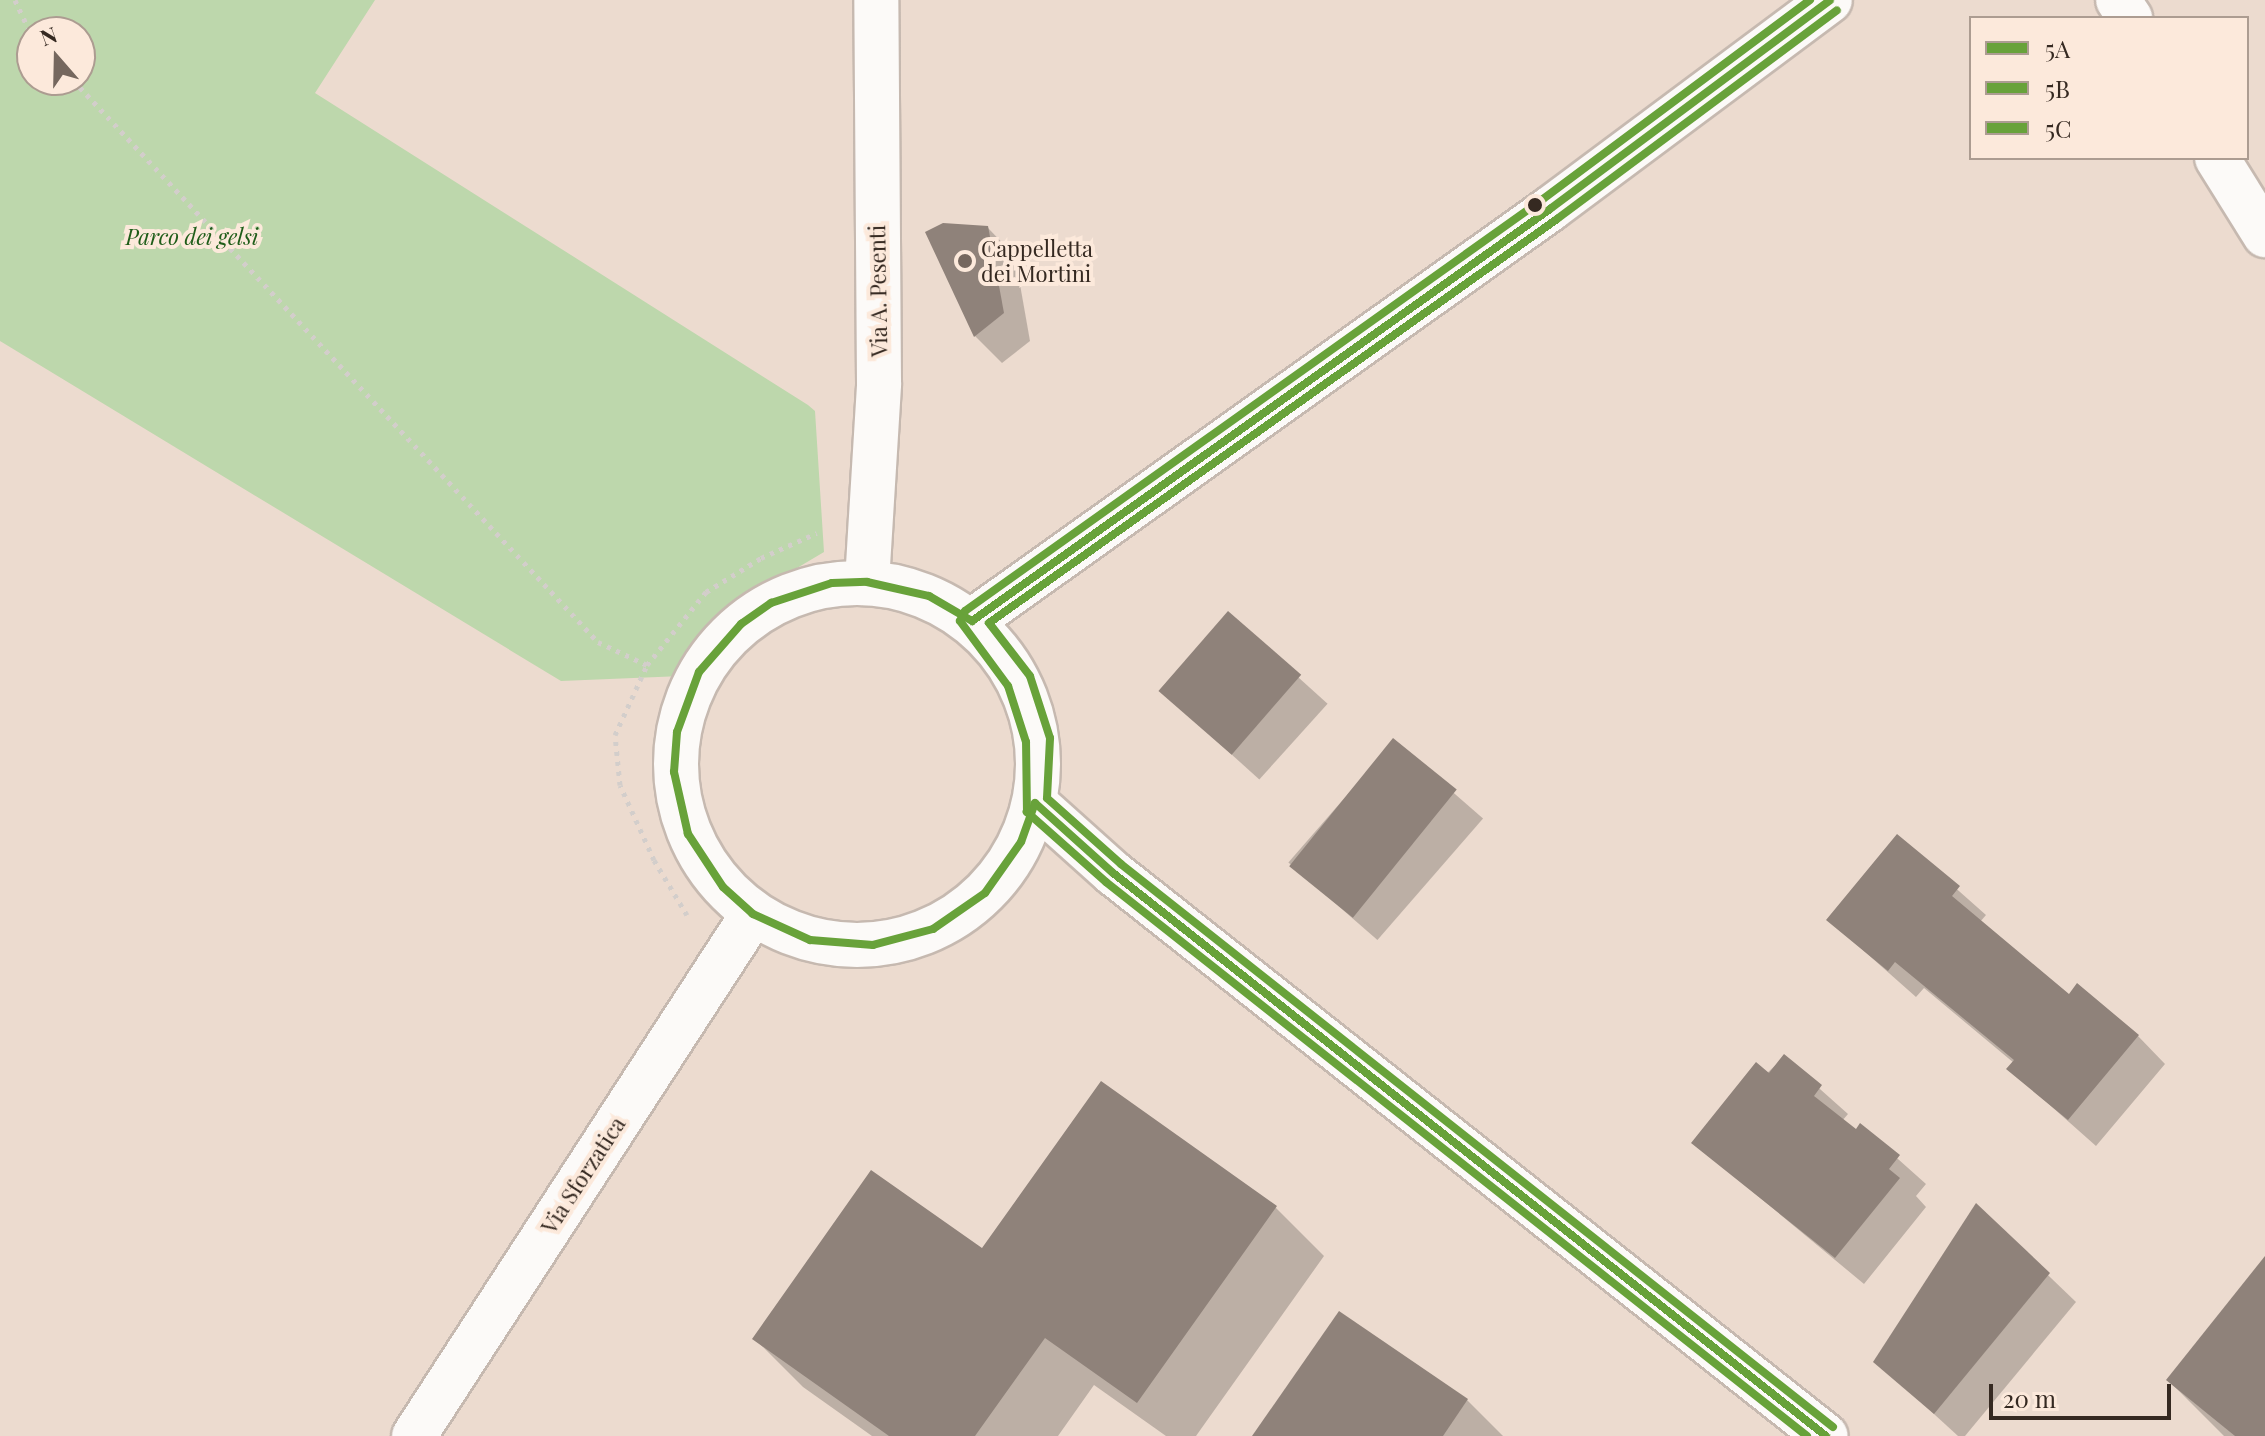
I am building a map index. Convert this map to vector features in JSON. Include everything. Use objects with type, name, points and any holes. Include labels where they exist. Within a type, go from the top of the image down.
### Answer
[{"type":"street","name":"Via A. Pesenti","points":[[867,582],[879,383],[876,0]]},
{"type":"street","points":[[972,621],[1550,209],[1830,0]]},
{"type":"street","points":[[2218,160],[2265,235]]},
{"type":"street","points":[[867,582],[929,596],[972,621],[1019,680],[1038,740],[1035,803],[1021,842],[985,893],[933,929],[873,945],[810,940],[753,914],[723,887],[688,834],[674,772],[677,732],[699,672],[741,624],[771,603],[832,583],[867,582]]},
{"type":"street","points":[[1035,803],[1113,873],[1826,1436]]},
{"type":"street","name":"Via Sforzatica","points":[[414,1436],[753,914]]},
{"type":"path","points":[[88,96],[598,642],[647,665]]},
{"type":"path","points":[[692,923],[654,860],[620,785],[615,735],[647,665],[706,592],[761,558],[831,527],[831,490],[873,490]]},
{"type":"green space","name":"Parco dei gelsi","points":[[0,0],[375,0],[315,93],[815,411],[824,552],[750,596],[682,676],[561,681],[0,341]]},
{"type":"building","name":"Cappelletta dei Mortini","points":[[943,223],[988,226],[1004,313],[974,337],[925,232]]},
{"type":"building","points":[[1228,611],[1301,675],[1232,755],[1158,691]]},
{"type":"building","points":[[1393,738],[1457,790],[1353,918],[1289,866]]},
{"type":"building","points":[[1897,834],[1960,886],[1952,896],[2069,994],[2077,983],[2139,1035],[2068,1120],[2006,1069],[2014,1060],[1895,962],[1888,971],[1826,920]]},
{"type":"building","points":[[1784,1054],[1822,1085],[1814,1096],[1856,1129],[1860,1123],[1900,1155],[1889,1169],[1900,1178],[1835,1258],[1691,1143],[1756,1062],[1769,1073]]},
{"type":"building","points":[[1101,1081],[1277,1206],[1137,1403],[1045,1338],[975,1436],[889,1436],[752,1339],[871,1170],[982,1248]]},
{"type":"building","points":[[1976,1203],[2050,1273],[1934,1414],[1873,1362]]},
{"type":"building","points":[[2265,1256],[2265,1436],[2235,1436],[2166,1380]]},
{"type":"building","points":[[1339,1311],[1468,1399],[1443,1436],[1252,1436]]},
{"type":"transit line","name":"5C","points":[[1807,1436],[1106,882],[1027,812],[1026,742],[1008,686],[960,621],[965,611],[1543,199],[1810,0]]},
{"type":"transit line","name":"5A","points":[[1826,1436],[1113,873],[1035,803],[1021,842],[985,893],[933,929],[873,945],[810,940],[753,914],[723,887],[688,834],[674,772],[677,732],[699,672],[741,624],[771,603],[832,583],[867,582],[929,596],[972,621],[1550,209],[1830,0]]},
{"type":"transit line","name":"5B","points":[[1833,1427],[1121,864],[1047,798],[1050,738],[1030,676],[989,623],[1557,219],[1837,10]]},
{"type":"place","name":"Cappelletta dei Mortini","points":[[965,261]]}]
